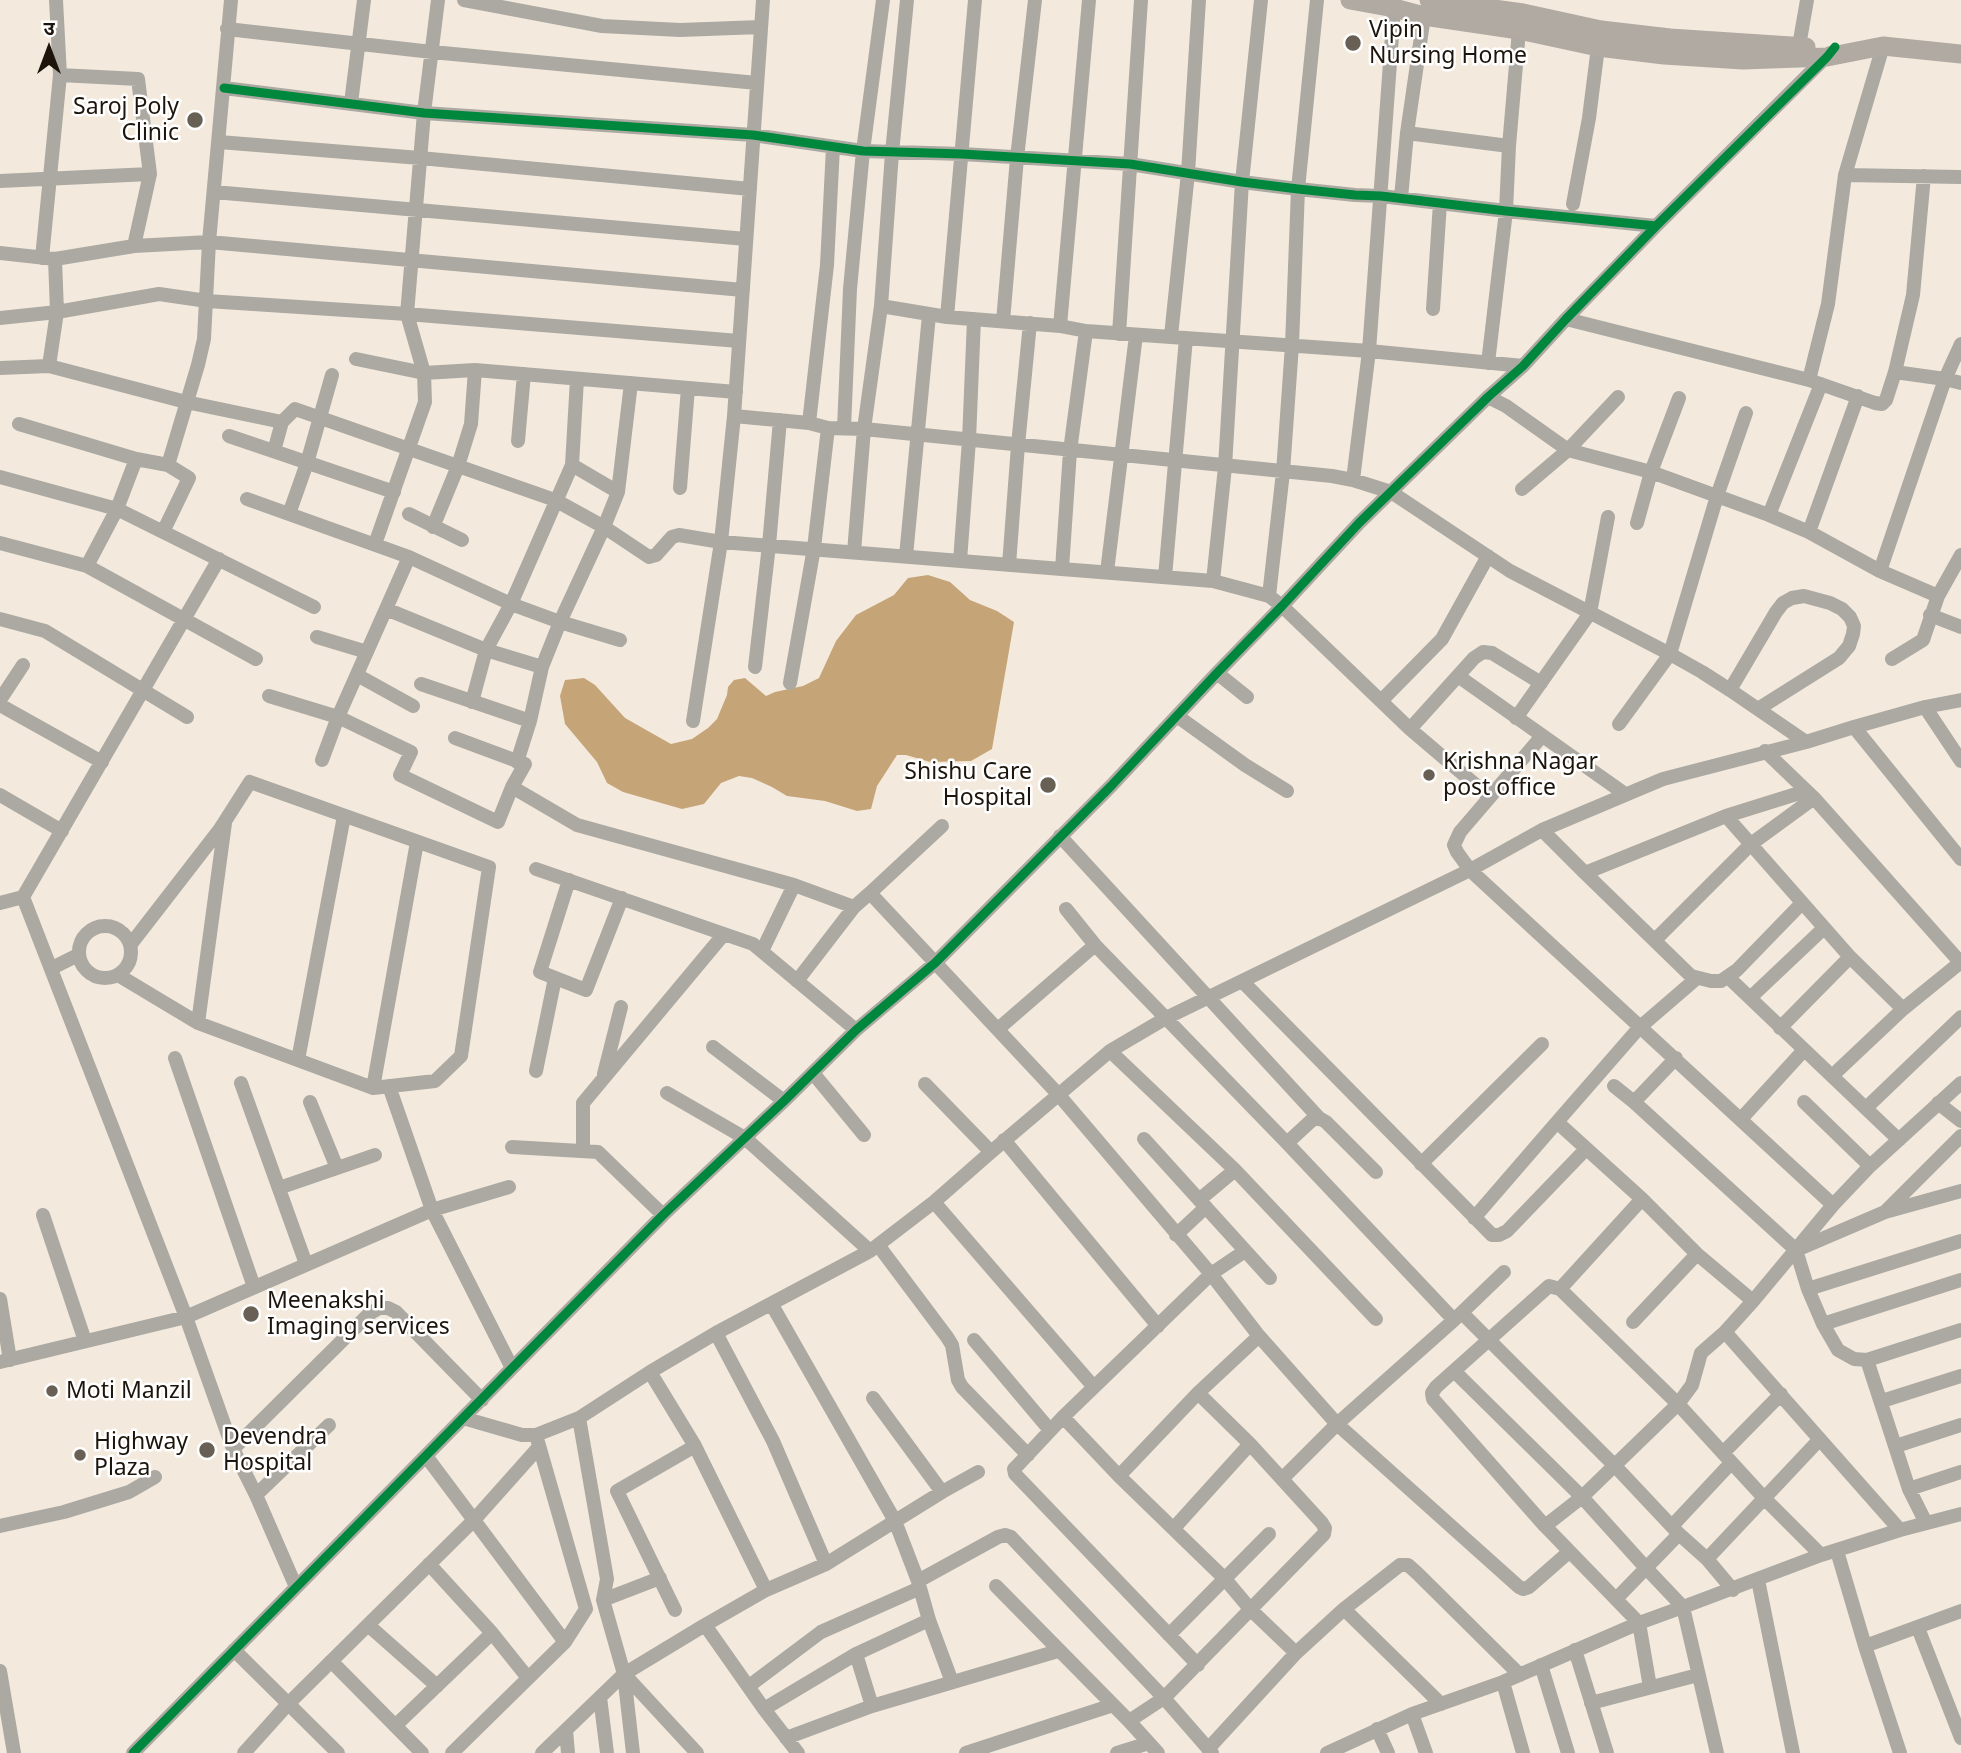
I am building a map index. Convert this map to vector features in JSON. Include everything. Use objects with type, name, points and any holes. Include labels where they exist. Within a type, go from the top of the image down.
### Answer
[{"type":"main road","points":[[1350,0],[1394,8],[1523,13],[1601,30],[1670,38],[1799,46],[1831,52]]},
{"type":"main road","points":[[1426,8],[1598,47],[1664,55],[1743,60],[1884,46],[1961,54]]},
{"type":"street","points":[[49,366],[57,312],[49,258],[48,179],[60,75],[56,0]]},
{"type":"street","points":[[168,465],[201,352],[231,0]]},
{"type":"street","points":[[351,103],[364,0]]},
{"type":"street","points":[[375,544],[425,402],[424,373],[407,314],[424,113],[439,0]]},
{"type":"street","points":[[464,0],[602,26],[680,30],[761,27]]},
{"type":"street","points":[[693,721],[721,541],[734,416],[763,0]]},
{"type":"street","points":[[844,428],[850,289],[863,151],[883,0]]},
{"type":"street","points":[[854,552],[864,429],[881,306],[907,0]]},
{"type":"street","points":[[947,317],[975,0]]},
{"type":"street","points":[[1003,321],[1017,158],[1035,0]]},
{"type":"street","points":[[1060,326],[1089,0]]},
{"type":"street","points":[[1119,334],[1141,0]]},
{"type":"street","points":[[1165,577],[1175,462],[1178,337],[1199,0]]},
{"type":"street","points":[[1213,581],[1225,467],[1242,182],[1261,0]]},
{"type":"street","points":[[1269,596],[1283,472],[1292,345],[1298,189],[1317,0]]},
{"type":"street","points":[[1799,46],[1807,0]]},
{"type":"street","points":[[1353,480],[1369,351],[1394,8]]},
{"type":"street","points":[[1401,198],[1407,134],[1426,8]]},
{"type":"street","points":[[227,29],[432,52],[757,83]]},
{"type":"street","points":[[1488,363],[1506,211],[1519,30]]},
{"type":"street","points":[[1769,515],[1815,382],[1845,175],[1884,46]]},
{"type":"street","points":[[1573,204],[1589,118],[1598,47]]},
{"type":"street","points":[[133,1753],[663,1214],[856,1030],[934,963],[1111,786],[1359,523],[1488,397],[1524,366],[1656,226],[1831,52]]},
{"type":"street","points":[[60,75],[138,79],[150,174],[134,246]]},
{"type":"street","points":[[224,88],[424,113],[753,135],[863,151],[1130,164],[1298,189],[1656,226]]},
{"type":"street","points":[[1407,134],[1509,146]]},
{"type":"street","points":[[219,142],[750,189]]},
{"type":"street","points":[[809,423],[827,265],[833,147]]},
{"type":"street","points":[[0,181],[150,174]]},
{"type":"street","points":[[1845,175],[1961,177]]},
{"type":"street","points":[[1566,319],[1815,382],[1882,404],[1886,400],[1895,372],[1913,295],[1924,176]]},
{"type":"street","points":[[214,192],[746,239]]},
{"type":"street","points":[[1433,309],[1440,203]]},
{"type":"street","points":[[0,253],[49,258],[134,246],[209,242],[743,290]]},
{"type":"street","points":[[0,318],[57,312],[159,294],[207,301],[739,341]]},
{"type":"street","points":[[881,306],[929,315],[1060,326],[1086,331],[1369,351],[1524,366]]},
{"type":"street","points":[[905,556],[929,315]]},
{"type":"street","points":[[960,561],[974,319]]},
{"type":"street","points":[[1009,565],[1030,323]]},
{"type":"street","points":[[1062,569],[1070,451],[1086,331]]},
{"type":"street","points":[[1107,572],[1136,335]]},
{"type":"street","points":[[1880,570],[1945,379],[1961,344]]},
{"type":"street","points":[[356,359],[424,373],[475,370],[736,392]]},
{"type":"street","points":[[0,368],[49,366],[186,402],[282,422]]},
{"type":"street","points":[[433,527],[458,466],[471,424],[475,370]]},
{"type":"street","points":[[1895,372],[1961,383]]},
{"type":"street","points":[[518,441],[524,374]]},
{"type":"street","points":[[289,514],[321,418],[332,375]]},
{"type":"street","points":[[472,702],[486,650],[511,604],[572,465],[577,379]]},
{"type":"street","points":[[517,762],[530,722],[542,667],[618,492],[631,383]]},
{"type":"street","points":[[680,488],[688,388]]},
{"type":"street","points":[[1809,532],[1858,396]]},
{"type":"street","points":[[1488,397],[1506,406],[1568,450],[1651,472],[1769,515],[1938,596]]},
{"type":"street","points":[[1522,489],[1568,450],[1618,397]]},
{"type":"street","points":[[1637,523],[1651,472],[1679,398]]},
{"type":"street","points":[[274,451],[282,422],[295,409],[555,500],[604,527],[649,557],[656,555],[675,536],[1213,581],[1269,596],[1410,729],[1490,797]]},
{"type":"street","points":[[1619,724],[1670,654],[1717,496],[1746,413]]},
{"type":"street","points":[[734,416],[809,423],[828,428],[864,429],[1353,480],[1391,492],[1510,571],[1670,654],[1730,690],[1806,742]]},
{"type":"street","points":[[755,667],[780,420]]},
{"type":"street","points":[[19,424],[136,459],[168,465],[188,478],[163,532]]},
{"type":"street","points":[[790,683],[814,548],[828,428]]},
{"type":"street","points":[[229,436],[394,492]]},
{"type":"street","points":[[87,566],[117,509],[136,459]]},
{"type":"street","points":[[572,465],[618,492]]},
{"type":"street","points":[[0,477],[117,509],[314,607]]},
{"type":"street","points":[[247,499],[409,557],[511,604],[620,640]]},
{"type":"street","points":[[409,514],[462,540]]},
{"type":"street","points":[[1516,719],[1590,613],[1608,517]]},
{"type":"street","points":[[0,543],[87,566],[256,659]]},
{"type":"street","points":[[1892,660],[1923,640],[1938,596],[1961,555]]},
{"type":"street","points":[[1381,701],[1442,639],[1488,556]]},
{"type":"street","points":[[322,760],[338,717],[409,557]]},
{"type":"street","points":[[0,903],[23,897],[219,559]]},
{"type":"street","points":[[1730,690],[1783,603],[1804,596],[1842,609],[1854,626],[1849,646],[1839,657],[1758,709]]},
{"type":"street","points":[[386,609],[486,650],[542,667]]},
{"type":"street","points":[[1930,615],[1961,627]]},
{"type":"street","points":[[0,619],[45,631],[187,717]]},
{"type":"street","points":[[317,637],[367,652]]},
{"type":"street","points":[[1410,729],[1474,658],[1483,652],[1492,653],[1541,682]]},
{"type":"street","points":[[23,665],[0,702],[102,762]]},
{"type":"street","points":[[1217,673],[1247,697]]},
{"type":"street","points":[[357,676],[413,706]]},
{"type":"street","points":[[1458,676],[1625,794]]},
{"type":"street","points":[[421,684],[530,722]]},
{"type":"street","points":[[269,696],[338,717],[411,752],[400,775],[498,822],[525,764],[455,738]]},
{"type":"street","points":[[244,1753],[288,1704],[473,1521],[538,1441],[716,1333],[874,1248],[934,1202],[1110,1051],[1166,1018],[1470,870],[1542,830],[1625,794],[1663,779],[1806,742],[1925,707],[1961,700]]},
{"type":"street","points":[[1925,707],[1961,761]]},
{"type":"street","points":[[1177,716],[1245,765],[1287,791]]},
{"type":"street","points":[[1854,727],[1961,859]]},
{"type":"street","points":[[1542,736],[1460,832],[1454,845],[1457,852],[1470,870],[1833,1205]]},
{"type":"street","points":[[1765,751],[1810,794],[1961,962],[1903,1009],[1832,1076]]},
{"type":"street","points":[[118,975],[198,1023],[373,1088],[435,1081],[461,1056],[489,867],[250,782],[226,819],[131,944]]},
{"type":"street","points":[[512,787],[577,825],[794,885],[854,907]]},
{"type":"street","points":[[1585,873],[1726,816],[1810,794]]},
{"type":"street","points":[[1655,940],[1752,844],[1810,794]]},
{"type":"street","points":[[0,795],[62,831]]},
{"type":"street","points":[[298,1060],[344,816]]},
{"type":"street","points":[[1726,816],[1850,957],[1903,1009]]},
{"type":"street","points":[[198,1023],[226,819]]},
{"type":"street","points":[[797,981],[854,907],[942,826]]},
{"type":"street","points":[[1542,830],[1691,976],[1697,978],[1721,981],[1728,977],[1802,903]]},
{"type":"street","points":[[1060,836],[1319,1118],[1376,1172]]},
{"type":"street","points":[[373,1088],[417,842]]},
{"type":"street","points":[[536,869],[753,944],[856,1030]]},
{"type":"street","points":[[569,880],[540,972],[586,990],[622,898]]},
{"type":"street","points":[[762,951],[794,885]]},
{"type":"street","points":[[870,892],[1058,1094],[1211,1274],[1259,1336],[1337,1424],[1519,1587],[1530,1587],[1569,1552]]},
{"type":"street","points":[[23,897],[186,1317],[233,1449],[296,1587]]},
{"type":"street","points":[[1066,909],[1095,945],[1287,1143],[1458,1317],[1489,1340],[1615,1465],[1707,1559],[1733,1590]]},
{"type":"street","points":[[104,925],[117,928],[131,944],[132,954],[128,965],[118,975],[104,979],[91,974],[78,956],[81,940],[90,929],[104,925]]},
{"type":"street","points":[[1749,998],[1824,928]]},
{"type":"street","points":[[583,1151],[583,1103],[724,934]]},
{"type":"street","points":[[998,1029],[1095,945]]},
{"type":"street","points":[[52,968],[78,956]]},
{"type":"street","points":[[1780,1028],[1850,957]]},
{"type":"street","points":[[1728,977],[1899,1140]]},
{"type":"street","points":[[536,1071],[555,978]]},
{"type":"street","points":[[1474,1218],[1639,1028],[1697,978]]},
{"type":"street","points":[[1243,982],[1492,1236],[1507,1231],[1586,1149]]},
{"type":"street","points":[[603,1079],[621,1007]]},
{"type":"street","points":[[1866,1108],[1961,1017]]},
{"type":"street","points":[[1421,1164],[1542,1044]]},
{"type":"street","points":[[713,1047],[784,1101]]},
{"type":"street","points":[[1741,1119],[1804,1050]]},
{"type":"street","points":[[1110,1051],[1235,1170],[1376,1318]]},
{"type":"street","points":[[176,1058],[254,1287]]},
{"type":"street","points":[[1634,1102],[1676,1058]]},
{"type":"street","points":[[813,1073],[864,1135]]},
{"type":"street","points":[[241,1083],[306,1264]]},
{"type":"street","points":[[1545,1526],[1582,1497],[1678,1404],[1692,1385],[1701,1353],[1725,1332],[1833,1205],[1870,1166],[1961,1083]]},
{"type":"street","points":[[925,1084],[991,1152]]},
{"type":"street","points":[[389,1086],[432,1210],[512,1368]]},
{"type":"street","points":[[1614,1086],[1796,1250],[1808,1289],[1838,1350],[1854,1359],[1867,1360],[1961,1330]]},
{"type":"street","points":[[667,1093],[745,1138],[874,1248],[947,1337],[952,1345],[958,1380],[962,1387],[1028,1455]]},
{"type":"street","points":[[310,1102],[337,1168]]},
{"type":"street","points":[[1804,1102],[1870,1166]]},
{"type":"street","points":[[1938,1103],[1961,1121]]},
{"type":"street","points":[[1287,1143],[1312,1120],[1319,1118]]},
{"type":"street","points":[[1557,1122],[1642,1199],[1697,1254],[1753,1301]]},
{"type":"street","points":[[1885,1212],[1961,1136]]},
{"type":"street","points":[[1144,1139],[1270,1278]]},
{"type":"street","points":[[1004,1140],[1158,1326]]},
{"type":"street","points":[[512,1147],[598,1152],[663,1214]]},
{"type":"street","points":[[279,1188],[375,1155]]},
{"type":"street","points":[[1177,1235],[1202,1203],[1235,1170]]},
{"type":"street","points":[[0,1299],[5,1361],[186,1317],[432,1210],[509,1187]]},
{"type":"street","points":[[1796,1250],[1885,1212],[1961,1191]]},
{"type":"street","points":[[1560,1289],[1642,1199]]},
{"type":"street","points":[[934,1202],[1093,1386]]},
{"type":"street","points":[[43,1215],[85,1341]]},
{"type":"street","points":[[1808,1289],[1961,1241]]},
{"type":"street","points":[[1198,1665],[1014,1469],[1049,1429],[1211,1274],[1245,1251]]},
{"type":"street","points":[[1633,1322],[1697,1254]]},
{"type":"street","points":[[1282,1479],[1337,1424],[1458,1317],[1504,1272]]},
{"type":"street","points":[[1823,1324],[1961,1280]]},
{"type":"street","points":[[1650,1687],[1639,1623],[1545,1526],[1433,1399],[1436,1387],[1549,1286],[1560,1289],[1678,1404],[1765,1499],[1821,1555]]},
{"type":"street","points":[[772,1305],[895,1521],[952,1682]]},
{"type":"street","points":[[233,1449],[369,1314],[379,1308],[396,1312],[482,1400]]},
{"type":"street","points":[[1725,1332],[1900,1530]]},
{"type":"street","points":[[716,1333],[773,1441],[826,1564]]},
{"type":"street","points":[[1119,1476],[1198,1394],[1259,1336]]},
{"type":"street","points":[[975,1340],[1049,1429]]},
{"type":"street","points":[[1867,1360],[1909,1489],[1926,1523]]},
{"type":"street","points":[[1454,1371],[1582,1497],[1683,1607],[1716,1753]]},
{"type":"street","points":[[650,1372],[695,1446],[766,1590]]},
{"type":"street","points":[[1882,1401],[1961,1376]]},
{"type":"street","points":[[1129,1721],[1164,1698],[1324,1534],[1322,1523],[1250,1444],[1198,1394]]},
{"type":"street","points":[[1616,1598],[1646,1568],[1727,1458],[1781,1394]]},
{"type":"street","points":[[873,1398],[942,1492]]},
{"type":"street","points":[[1063,1417],[1296,1653]]},
{"type":"street","points":[[463,1418],[538,1441]]},
{"type":"street","points":[[579,1418],[607,1578],[603,1600],[624,1674],[633,1753]]},
{"type":"street","points":[[256,1495],[330,1425]]},
{"type":"street","points":[[1896,1446],[1961,1425]]},
{"type":"street","points":[[1707,1559],[1820,1439]]},
{"type":"street","points":[[452,1753],[565,1642],[586,1609],[538,1441]]},
{"type":"street","points":[[1174,1528],[1250,1444]]},
{"type":"street","points":[[675,1609],[617,1491],[695,1446]]},
{"type":"street","points":[[426,1456],[565,1642]]},
{"type":"street","points":[[542,1753],[624,1674],[766,1590],[826,1564],[978,1472]]},
{"type":"street","points":[[1909,1489],[1961,1472]]},
{"type":"street","points":[[0,1526],[64,1512],[129,1492],[155,1476]]},
{"type":"street","points":[[1328,1753],[1412,1714],[1503,1682],[1639,1623],[1821,1555],[1961,1514]]},
{"type":"street","points":[[1169,1635],[1269,1534]]},
{"type":"street","points":[[749,1686],[821,1632],[919,1585],[1005,1535],[1011,1537],[1164,1698],[1210,1751],[1296,1653],[1344,1609],[1400,1564],[1408,1565],[1520,1675]]},
{"type":"street","points":[[1837,1551],[1900,1753]]},
{"type":"street","points":[[429,1564],[492,1633],[528,1678]]},
{"type":"street","points":[[603,1600],[660,1578]]},
{"type":"street","points":[[1758,1580],[1793,1753]]},
{"type":"street","points":[[996,1586],[1153,1748]]},
{"type":"street","points":[[1344,1609],[1441,1704]]},
{"type":"street","points":[[1865,1646],[1961,1611]]},
{"type":"street","points":[[764,1709],[856,1654],[929,1620]]},
{"type":"street","points":[[368,1625],[437,1686]]},
{"type":"street","points":[[705,1625],[798,1753]]},
{"type":"street","points":[[1918,1628],[1961,1738]]},
{"type":"street","points":[[395,1726],[492,1633]]},
{"type":"street","points":[[234,1650],[338,1753]]},
{"type":"street","points":[[1575,1650],[1606,1753]]},
{"type":"street","points":[[786,1738],[872,1706],[1058,1651]]},
{"type":"street","points":[[856,1654],[872,1706]]},
{"type":"street","points":[[331,1661],[422,1753]]},
{"type":"street","points":[[1541,1665],[1568,1753]]},
{"type":"street","points":[[0,1671],[14,1753]]},
{"type":"street","points":[[624,1674],[692,1751]]},
{"type":"street","points":[[1591,1703],[1698,1675]]},
{"type":"street","points":[[1503,1682],[1523,1753]]},
{"type":"street","points":[[600,1697],[607,1753]]},
{"type":"street","points":[[966,1753],[1114,1705]]},
{"type":"street","points":[[1412,1714],[1426,1753]]},
{"type":"street","points":[[1377,1729],[1388,1753]]},
{"type":"street","points":[[566,1730],[568,1753]]},
{"type":"street","points":[[1117,1753],[1153,1748]]},
{"type":"shaded area","points":[[928,575],[950,582],[970,600],[997,611],[1014,622],[992,749],[971,761],[930,762],[897,755],[877,786],[871,809],[857,811],[825,801],[787,796],[752,778],[739,776],[721,783],[704,804],[682,809],[623,792],[607,783],[597,762],[565,724],[560,696],[565,680],[584,678],[595,685],[625,718],[671,744],[692,739],[717,719],[728,687],[734,680],[745,678],[766,696],[803,686],[819,678],[836,641],[856,615],[894,595],[908,578]]},
{"type":"cycle path","points":[[133,1753],[663,1215],[856,1030],[935,963],[1111,786],[1359,523],[1523,366],[1656,226],[1835,47]]},
{"type":"cycle path","points":[[224,88],[424,113],[753,135],[863,151],[1130,164],[1298,189],[1656,226]]},
{"type":"place","name":"Vipin Nursing Home","points":[[1353,43]]},
{"type":"place","name":"Saroj Poly Clinic","points":[[195,120]]},
{"type":"place","name":"Krishna Nagar post office","points":[[1429,775]]},
{"type":"place","name":"Shishu Care Hospital","points":[[1048,785]]},
{"type":"place","name":"Meenakshi Imaging services","points":[[251,1314]]},
{"type":"place","name":"Moti Manzil","points":[[52,1391]]},
{"type":"place","name":"Devendra Hospital","points":[[207,1450]]},
{"type":"place","name":"Highway Plaza","points":[[80,1455]]}]
